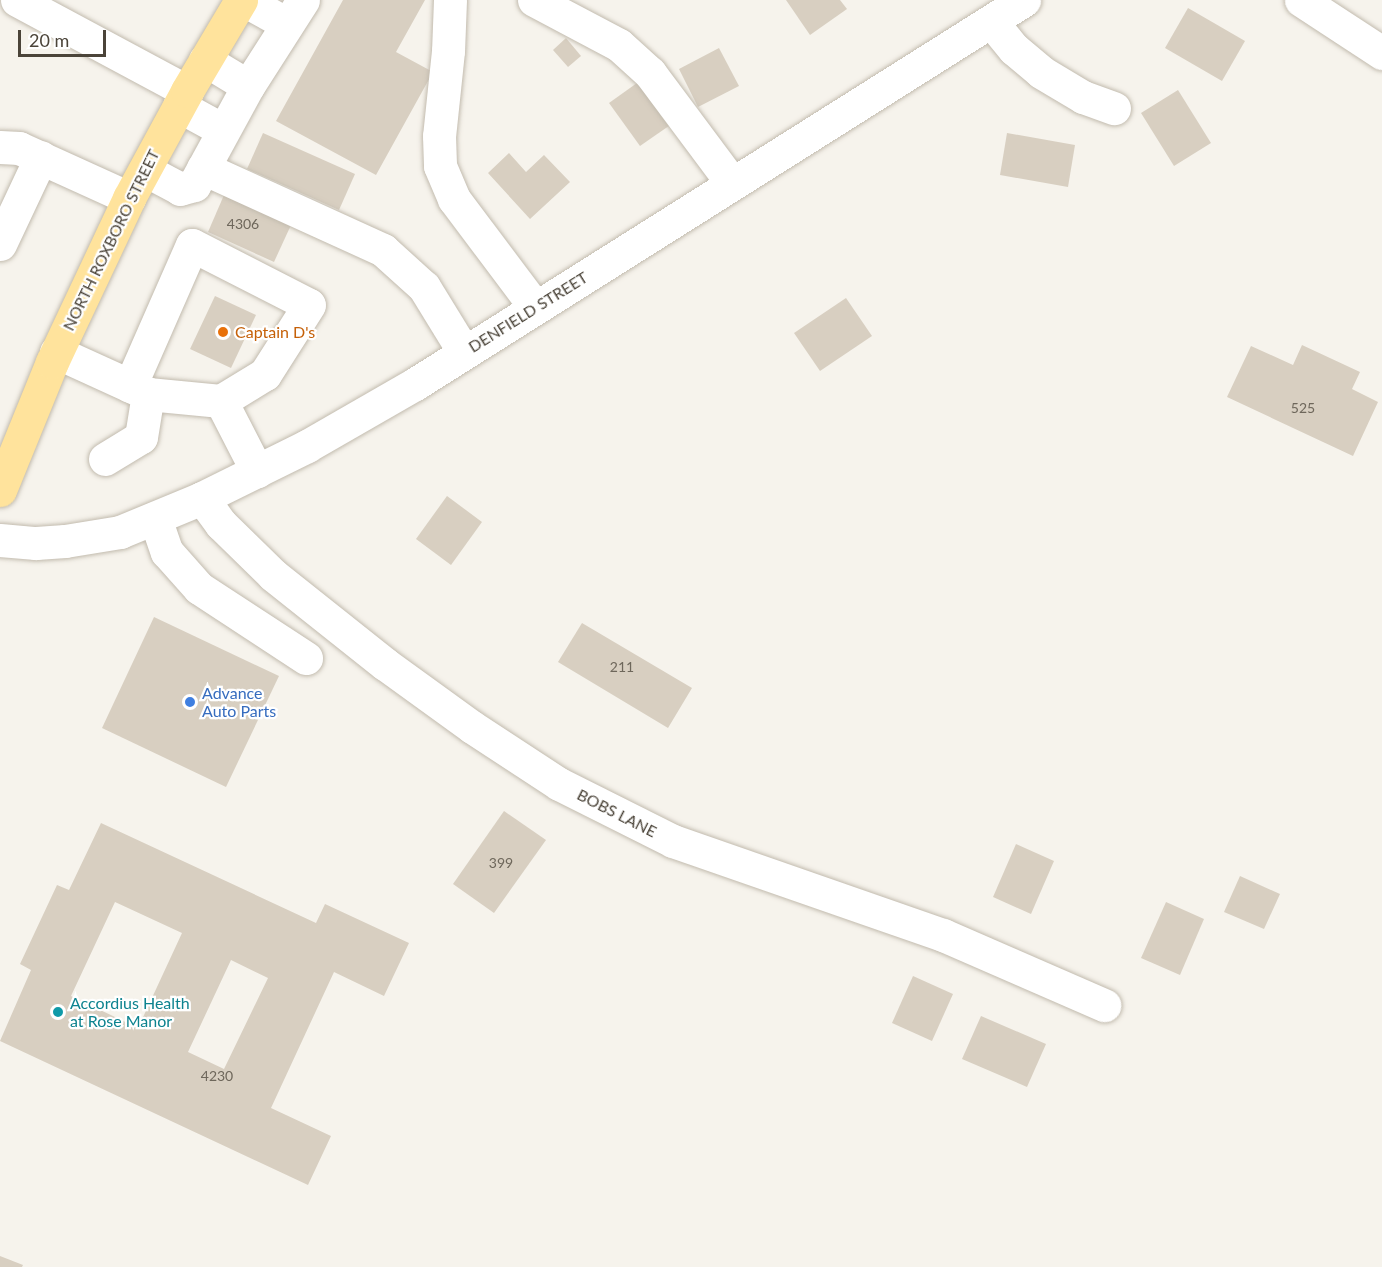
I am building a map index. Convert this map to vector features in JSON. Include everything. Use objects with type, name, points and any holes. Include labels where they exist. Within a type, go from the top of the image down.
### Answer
[{"type":"main road","name":"NORTH ROXBORO STREET","points":[[0,490],[56,352],[129,198],[183,98],[243,0]]},
{"type":"street","points":[[16,0],[183,98],[223,130]]},
{"type":"street","points":[[145,170],[180,189],[194,186],[248,86],[295,12],[243,0]]},
{"type":"street","points":[[450,0],[448,51],[439,136],[440,166],[454,199],[535,307]]},
{"type":"street","points":[[534,0],[619,45],[650,73],[732,183]]},
{"type":"street","name":"DENFIELD STREET","points":[[0,540],[36,543],[95,538],[120,532],[202,498],[316,441],[464,352],[1024,0]]},
{"type":"street","points":[[1301,0],[1382,52]]},
{"type":"street","points":[[991,21],[1014,49],[1041,72],[1083,97],[1114,108]]},
{"type":"street","points":[[205,60],[248,86]]},
{"type":"street","points":[[0,147],[19,148],[129,198]]},
{"type":"street","points":[[0,244],[41,158]]},
{"type":"street","points":[[203,168],[383,250],[424,287],[464,352]]},
{"type":"street","points":[[56,352],[139,390],[221,401],[265,374],[309,305],[192,245],[139,390],[141,437],[105,459]]},
{"type":"street","points":[[221,401],[257,471]]},
{"type":"street","name":"BOBS LANE","points":[[202,498],[221,524],[273,575],[394,671],[472,727],[560,784],[673,841],[943,935],[1104,1005]]},
{"type":"street","points":[[154,518],[167,552],[199,588],[306,658]]},
{"type":"building","points":[[343,0],[425,0],[396,52],[433,72],[376,175],[276,121]]},
{"type":"building","points":[[786,0],[840,0],[847,9],[810,35]]},
{"type":"building","points":[[1188,8],[1245,41],[1222,81],[1165,48]]},
{"type":"building","points":[[566,38],[581,56],[568,67],[553,50]]},
{"type":"building","points":[[719,48],[739,86],[698,107],[679,69]]},
{"type":"building","points":[[644,78],[676,121],[640,146],[609,103]]},
{"type":"building","points":[[1178,90],[1211,143],[1174,166],[1141,113]]},
{"type":"building","points":[[263,133],[355,174],[339,210],[247,169]]},
{"type":"building","points":[[1007,133],[1075,145],[1068,187],[1000,175]]},
{"type":"building","points":[[509,153],[526,172],[544,155],[570,182],[530,219],[488,173]]},
{"type":"building","points":[[224,195],[291,225],[274,262],[208,232]]},
{"type":"building","name":"Captain D's","points":[[215,296],[256,315],[231,368],[190,349]]},
{"type":"building","points":[[846,298],[872,336],[820,371],[794,333]]},
{"type":"building","points":[[1302,345],[1360,372],[1352,389],[1378,402],[1353,456],[1227,397],[1251,346],[1293,365]]},
{"type":"building","points":[[447,496],[482,522],[451,565],[416,539]]},
{"type":"building","name":"Advance Auto Parts","points":[[154,617],[279,676],[226,787],[102,728]]},
{"type":"building","points":[[582,623],[692,688],[668,728],[558,662]]},
{"type":"building","points":[[504,811],[546,840],[494,913],[453,884]]},
{"type":"building","name":"Accordius Health at Rose Manor","points":[[101,823],[316,923],[325,904],[409,943],[384,996],[334,972],[271,1108],[331,1136],[308,1185],[0,1041],[31,970],[20,964],[57,885],[69,890]],"holes":[[[115,902],[182,933],[138,1028],[71,996]],[[231,960],[268,978],[224,1069],[188,1052]]]},
{"type":"building","points":[[1016,844],[1054,861],[1031,914],[993,897]]},
{"type":"building","points":[[1240,876],[1280,894],[1264,929],[1224,912]]},
{"type":"building","points":[[1166,902],[1204,919],[1180,975],[1141,958]]},
{"type":"building","points":[[913,976],[953,994],[932,1041],[892,1023]]},
{"type":"building","points":[[981,1016],[1046,1044],[1027,1087],[962,1059]]},
{"type":"building","points":[[0,1256],[23,1265],[22,1267],[0,1267]]},
{"type":"place","name":"Captain D's","points":[[223,332]]},
{"type":"place","name":"Advance Auto Parts","points":[[190,702]]},
{"type":"place","name":"Accordius Health at Rose Manor","points":[[58,1012]]}]
